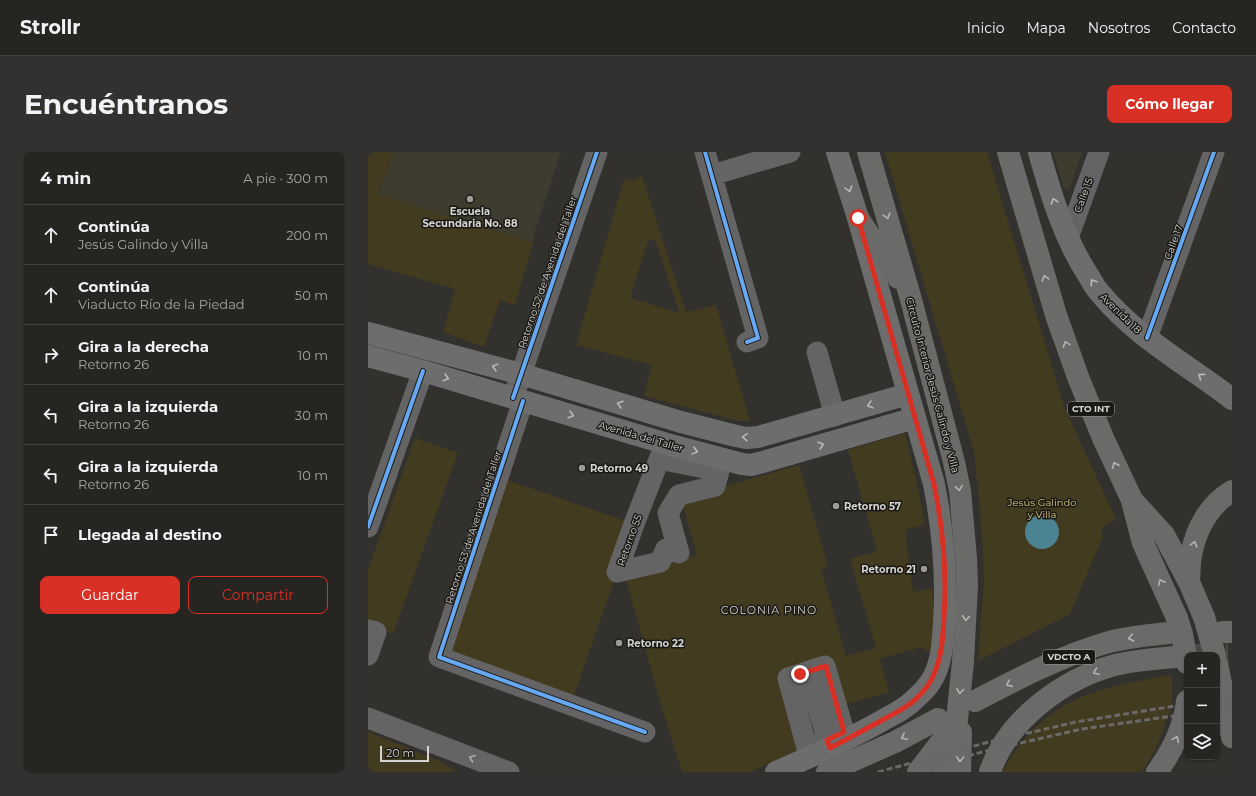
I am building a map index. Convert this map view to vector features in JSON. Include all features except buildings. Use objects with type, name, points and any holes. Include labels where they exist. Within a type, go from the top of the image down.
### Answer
[{"type":"highway","name":"Circuito Interior Jesús Galindo y Villa","points":[[868,152],[951,444],[960,491],[967,585],[963,662],[948,724],[944,772]]},
{"type":"highway","name":"CTO INT","points":[[1011,157],[1056,315],[1068,350],[1103,438],[1132,500],[1164,535],[1189,582],[1222,659],[1232,737]]},
{"type":"highway","points":[[858,218],[910,296]]},
{"type":"highway","points":[[1189,582],[1191,553],[1200,526],[1215,504],[1232,492]]},
{"type":"highway","points":[[990,772],[1001,749],[1015,729],[1030,712],[1059,690],[1094,673],[1113,666],[1130,662],[1181,660],[1182,634],[1173,626],[1143,543],[1132,500]]},
{"type":"highway","name":"VDCTO A","points":[[975,701],[1084,651],[1110,642],[1141,636],[1173,626]]},
{"type":"highway","points":[[1156,772],[1168,754],[1177,736],[1184,716]]},
{"type":"highway","points":[[827,772],[895,742],[948,724]]},
{"type":"highway","points":[[918,772],[948,724]]},
{"type":"highway","points":[[948,724],[962,733],[960,772]]},
{"type":"main road","points":[[776,772],[828,744],[866,730],[903,709],[917,698],[934,675],[940,658],[943,634],[945,590],[944,554],[941,521],[934,484],[858,218],[837,152]]},
{"type":"main road","points":[[1039,152],[1056,209],[1068,238]]},
{"type":"main road","name":"Avenida 18","points":[[1068,238],[1081,264],[1099,293],[1120,314],[1147,338],[1232,400]]},
{"type":"main road","points":[[368,334],[521,374],[681,422],[746,438],[758,437],[908,394]]},
{"type":"main road","name":"Avenida del Taller","points":[[368,356],[518,400],[667,451],[742,464],[752,465],[914,418]]},
{"type":"street","name":"Retorno 52 de Avenida del Taller","points":[[518,400],[521,374],[597,152]]},
{"type":"street","points":[[705,152],[758,338],[747,342]]},
{"type":"street","points":[[712,175],[790,152]]},
{"type":"street","name":"Calle 15","points":[[1068,238],[1098,152]]},
{"type":"street","name":"Calle 17","points":[[1147,338],[1214,152]]},
{"type":"street","points":[[817,352],[835,416]]},
{"type":"street","points":[[368,527],[423,371]]},
{"type":"street","name":"Retorno 53 de Avenida del Taller","points":[[518,400],[439,657],[645,732]]},
{"type":"street","points":[[667,451],[681,422]]},
{"type":"street","name":"Retorno 55","points":[[667,451],[669,460],[719,472],[714,486],[679,495],[668,513],[679,553],[666,549],[660,562],[618,572],[634,524],[667,451]]},
{"type":"street","points":[[368,630],[376,632],[368,655]]},
{"type":"street","points":[[810,681],[828,744]]},
{"type":"street","points":[[368,718],[509,772]]},
{"type":"shaded area","name":"Escuela Secundaria No. 88","points":[[393,152],[561,152],[535,231],[533,243],[378,194]]},
{"type":"shaded area","points":[[1053,152],[1082,152],[1069,190],[1064,189]]},
{"type":"green space","points":[[368,152],[393,152],[378,194],[533,243],[515,305],[500,300],[484,347],[443,332],[455,289],[368,264]]},
{"type":"green space","name":"Jesús Galindo y Villa","points":[[885,152],[987,152],[1065,409],[1116,519],[1101,528],[1103,536],[1070,614],[978,661],[984,579],[982,532],[974,452]]},
{"type":"green space","points":[[642,176],[686,312],[716,305],[750,421],[738,421],[644,396],[652,365],[576,345],[624,179],[631,181]],"holes":[[[655,239],[679,312],[630,298],[648,241]]]},
{"type":"green space","points":[[905,433],[925,524],[905,530],[913,592],[932,588],[934,629],[930,653],[921,647],[880,659],[889,692],[843,705],[800,674],[807,748],[749,772],[682,772],[659,698],[625,576],[697,555],[681,499],[799,465],[828,566],[821,568],[846,656],[876,648],[850,559],[877,551],[848,450]]},
{"type":"green space","points":[[415,438],[458,453],[393,634],[368,625],[368,570]]},
{"type":"green space","points":[[504,479],[634,524],[573,698],[446,655]]},
{"type":"green space","points":[[1172,675],[1172,705],[1155,751],[1142,772],[1002,772],[1018,747],[1035,728],[1054,713],[1074,701],[1095,692],[1119,685]]},
{"type":"green space","points":[[368,732],[442,762],[458,772],[368,772]]},
{"type":"water","points":[[1039,515],[1045,515],[1049,516],[1056,522],[1059,532],[1058,539],[1052,546],[1045,549],[1039,549],[1035,548],[1028,542],[1025,535],[1025,529],[1026,525],[1032,518]]},
{"type":"tunnel","points":[[1220,654],[1228,654]]},
{"type":"railway","points":[[1220,701],[1232,699]]},
{"type":"railway","points":[[878,772],[989,742],[1076,722],[1184,704]]},
{"type":"railway","points":[[1220,709],[1232,708]]},
{"type":"railway","points":[[907,772],[990,750],[1082,729],[1184,714]]},
{"type":"cycle path","points":[[513,398],[597,152]]},
{"type":"cycle path","points":[[705,152],[758,338],[747,342]]},
{"type":"cycle path","points":[[1147,338],[1214,152]]},
{"type":"cycle path","points":[[368,527],[423,371]]},
{"type":"cycle path","points":[[523,401],[439,657],[645,732]]},
{"type":"place","name":"Escuela Secundaria No. 88","points":[[470,199]]},
{"type":"place","name":"Retorno 49","points":[[582,468]]},
{"type":"place","name":"Retorno 57","points":[[836,506]]},
{"type":"place","name":"Retorno 21","points":[[924,569]]},
{"type":"place","name":"Retorno 22","points":[[619,643]]},
{"type":"district","name":"COLONIA PINO","points":[[769,610]]},
{"type":"route","points":[[800,674],[826,666],[844,732],[827,740],[830,748],[866,730],[909,705],[917,698],[934,675],[942,649],[945,590],[944,554],[939,506],[858,218]]}]
